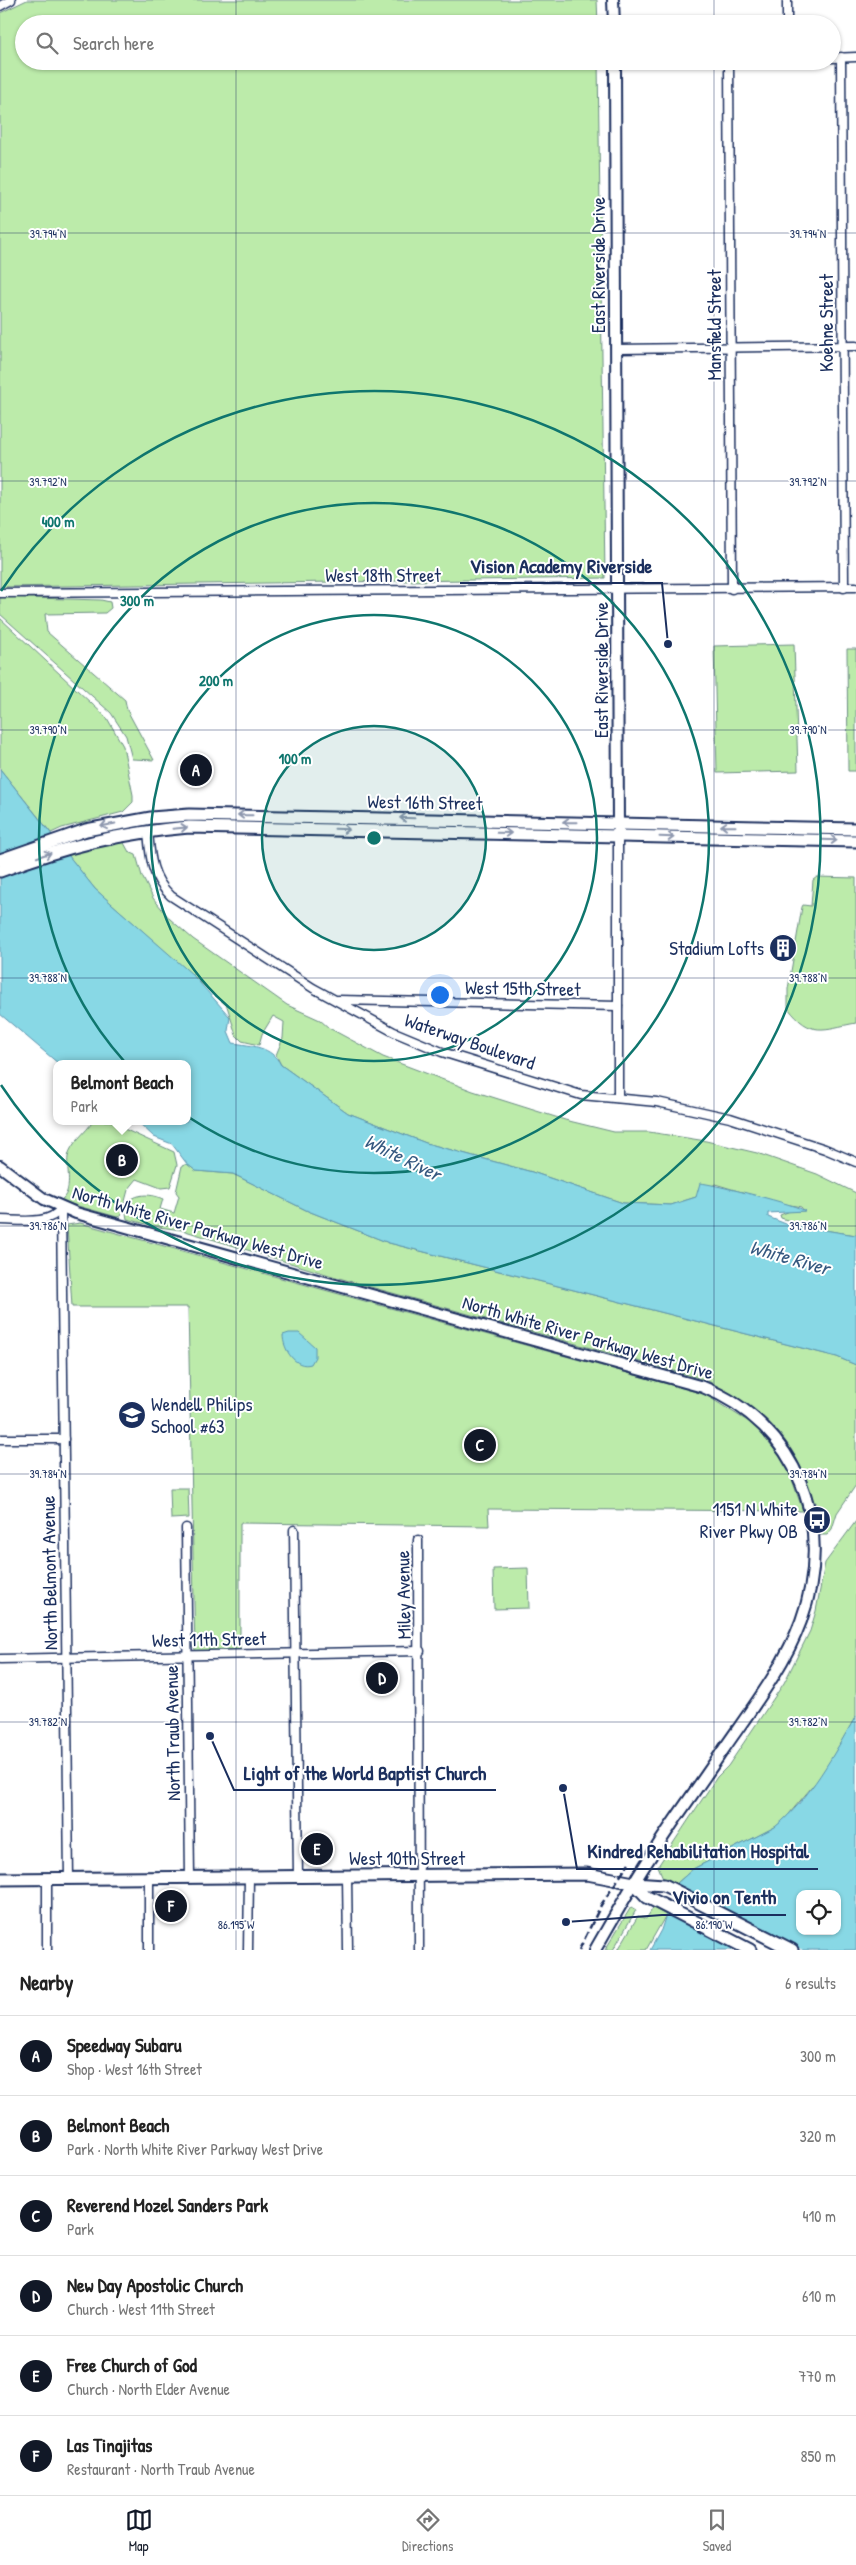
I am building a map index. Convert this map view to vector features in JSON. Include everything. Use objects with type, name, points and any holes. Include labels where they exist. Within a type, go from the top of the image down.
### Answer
[{"type":"main road","points":[[613,0],[614,15]]},
{"type":"main road","name":"East Riverside Drive","points":[[614,70],[619,590],[618,830]]},
{"type":"main road","name":"West 16th Street","points":[[0,860],[150,818],[189,815],[618,830],[856,841]]},
{"type":"main road","name":"West 16th Street","points":[[0,871],[87,835],[189,827],[618,830],[856,829]]},
{"type":"main road","name":"North White River Parkway West Drive","points":[[0,1166],[37,1194],[61,1208],[689,1382],[735,1402],[774,1436],[798,1475],[812,1522],[814,1566],[802,1619],[789,1650],[770,1681],[634,1883],[595,1950]]},
{"type":"main road","name":"West 10th Street","points":[[0,1879],[587,1874],[634,1883],[664,1885],[792,1950]]},
{"type":"main road","points":[[634,1883],[647,1897],[750,1950]]},
{"type":"street","points":[[0,6],[11,0]]},
{"type":"street","points":[[787,0],[787,15]]},
{"type":"street","points":[[841,57],[856,57]]},
{"type":"street","name":"Koehne Street","points":[[841,57],[844,588]]},
{"type":"street","name":"Mansfield Street","points":[[729,70],[732,589]]},
{"type":"street","points":[[617,349],[856,346]]},
{"type":"street","name":"West 18th Street","points":[[0,593],[856,588]]},
{"type":"street","name":"East Riverside Drive","points":[[618,830],[618,1098]]},
{"type":"street","name":"Waterway Boulevard","points":[[148,831],[152,867],[166,891],[309,986],[394,1032],[442,1052],[581,1095],[678,1105],[730,1118],[825,1149],[856,1162]]},
{"type":"street","name":"West 15th Street","points":[[336,1000],[618,1006]]},
{"type":"street","points":[[0,1220],[44,1220],[57,1214],[61,1208]]},
{"type":"street","name":"North Belmont Avenue","points":[[61,1208],[69,1879]]},
{"type":"street","points":[[0,1440],[64,1439]]},
{"type":"street","name":"North Traub Avenue","points":[[186,1528],[190,1878]]},
{"type":"street","points":[[294,1530],[298,1877]]},
{"type":"street","name":"Miley Avenue","points":[[418,1540],[420,1651],[419,1950]]},
{"type":"street","name":"West 11th Street","points":[[0,1659],[420,1651]]},
{"type":"street","points":[[347,1876],[348,1950]]},
{"type":"street","points":[[248,1950],[249,1877]]},
{"type":"street","points":[[149,1878],[150,1950]]},
{"type":"street","points":[[47,1879],[47,1950]]},
{"type":"green space","points":[[27,0],[597,0],[598,15],[15,15],[15,70],[598,70],[605,578],[0,587],[0,13]]},
{"type":"green space","points":[[0,597],[101,600],[110,602],[111,608],[105,613],[45,614],[47,632],[125,700],[127,710],[154,760],[132,759],[126,736],[111,713],[0,614]]},
{"type":"green space","points":[[0,618],[107,718],[123,746],[133,795],[133,802],[123,812],[62,828],[51,833],[0,769]]},
{"type":"green space","points":[[794,644],[798,771],[717,773],[714,646]]},
{"type":"green space","points":[[847,649],[856,649],[856,771],[848,771]]},
{"type":"green space","points":[[123,841],[129,852],[136,855],[142,876],[153,898],[170,919],[193,939],[287,1005],[320,1020],[329,1028],[383,1057],[473,1091],[565,1120],[614,1132],[649,1132],[706,1141],[757,1153],[817,1174],[856,1193],[856,1235],[811,1228],[781,1218],[780,1215],[790,1211],[804,1211],[801,1207],[775,1202],[715,1184],[696,1197],[671,1205],[623,1203],[532,1172],[426,1143],[348,1113],[281,1065],[276,1055],[283,1038],[284,1022],[273,1016],[262,1034],[259,1045],[242,1041],[236,1035],[227,1006],[95,889],[67,854]]},
{"type":"green space","points":[[817,877],[856,878],[856,1023],[826,1029],[811,1028],[796,1018],[788,1008],[788,989],[802,907],[803,905],[811,906],[813,880]]},
{"type":"green space","points":[[90,1125],[119,1125],[174,1152],[177,1165],[170,1187],[161,1188],[137,1179],[128,1190],[121,1216],[117,1217],[60,1201],[67,1192],[69,1152]]},
{"type":"green space","points":[[187,1164],[196,1171],[233,1174],[308,1211],[389,1243],[837,1357],[856,1365],[856,1485],[837,1513],[832,1529],[827,1535],[820,1535],[816,1502],[813,1502],[806,1480],[787,1443],[760,1414],[744,1402],[706,1380],[349,1281],[182,1230],[158,1227],[127,1219],[126,1211],[128,1204],[136,1197],[143,1195],[163,1199],[160,1209],[174,1213],[179,1196],[176,1192],[182,1166]]},
{"type":"green space","points":[[80,1223],[704,1394],[754,1425],[787,1465],[803,1511],[488,1509],[489,1526],[240,1523],[240,1652],[195,1652],[188,1307],[72,1307],[67,1225]]},
{"type":"green space","points":[[170,1488],[188,1488],[189,1518],[171,1519]]},
{"type":"green space","points":[[856,1521],[856,1716],[822,1775],[784,1820],[775,1827],[693,1869],[676,1884],[663,1878],[658,1866],[717,1777],[728,1766],[784,1683],[810,1631],[816,1611],[825,1563]]},
{"type":"green space","points":[[528,1568],[529,1608],[494,1609],[493,1569]]},
{"type":"green space","points":[[631,1907],[636,1910],[613,1950],[605,1950]]},
{"type":"green space","points":[[653,1908],[666,1915],[646,1950],[618,1950],[638,1916],[646,1919]]},
{"type":"water","name":"White River","points":[[0,769],[95,889],[193,975],[230,1017],[228,1031],[233,1043],[266,1050],[281,1065],[348,1113],[426,1143],[532,1172],[623,1203],[671,1205],[696,1197],[700,1183],[708,1184],[773,1200],[805,1211],[768,1213],[768,1217],[786,1224],[856,1235],[856,1365],[837,1357],[389,1243],[308,1211],[233,1174],[196,1171],[187,1164],[172,1144],[154,1137],[141,1125],[191,1125],[191,1060],[54,1060],[0,1014]]},
{"type":"water","points":[[299,1333],[315,1347],[315,1357],[311,1364],[300,1364],[291,1357],[285,1346],[283,1335]]},
{"type":"water","points":[[856,1716],[856,1950],[650,1950],[661,1930],[676,1884],[693,1869],[775,1827],[800,1803],[830,1761]]},
{"type":"pier","points":[[673,1883],[803,1950],[735,1950],[664,1913]]},
{"type":"railway","points":[[579,1950],[601,1905],[629,1863]]},
{"type":"place","name":"Vision Academy Riverside","points":[[668,644]]},
{"type":"place","name":"Speedway Subaru","points":[[196,770]]},
{"type":"place","name":"Stadium Lofts","points":[[783,948]]},
{"type":"place","name":"Belmont Beach","points":[[122,1160]]},
{"type":"place","name":"Wendell Philips School #63","points":[[132,1415]]},
{"type":"place","name":"Reverend Mozel Sanders Park","points":[[480,1445]]},
{"type":"place","name":"1151 N White River Pkwy OB","points":[[817,1520]]},
{"type":"place","name":"New Day Apostolic Church","points":[[382,1678]]},
{"type":"place","name":"Light of the World Baptist Church","points":[[210,1736]]},
{"type":"place","name":"Kindred Rehabilitation Hospital","points":[[563,1788]]},
{"type":"place","name":"Free Church of God","points":[[317,1849]]},
{"type":"place","name":"Las Tinajitas","points":[[171,1906]]},
{"type":"place","name":"Vivio on Tenth","points":[[566,1922]]}]
